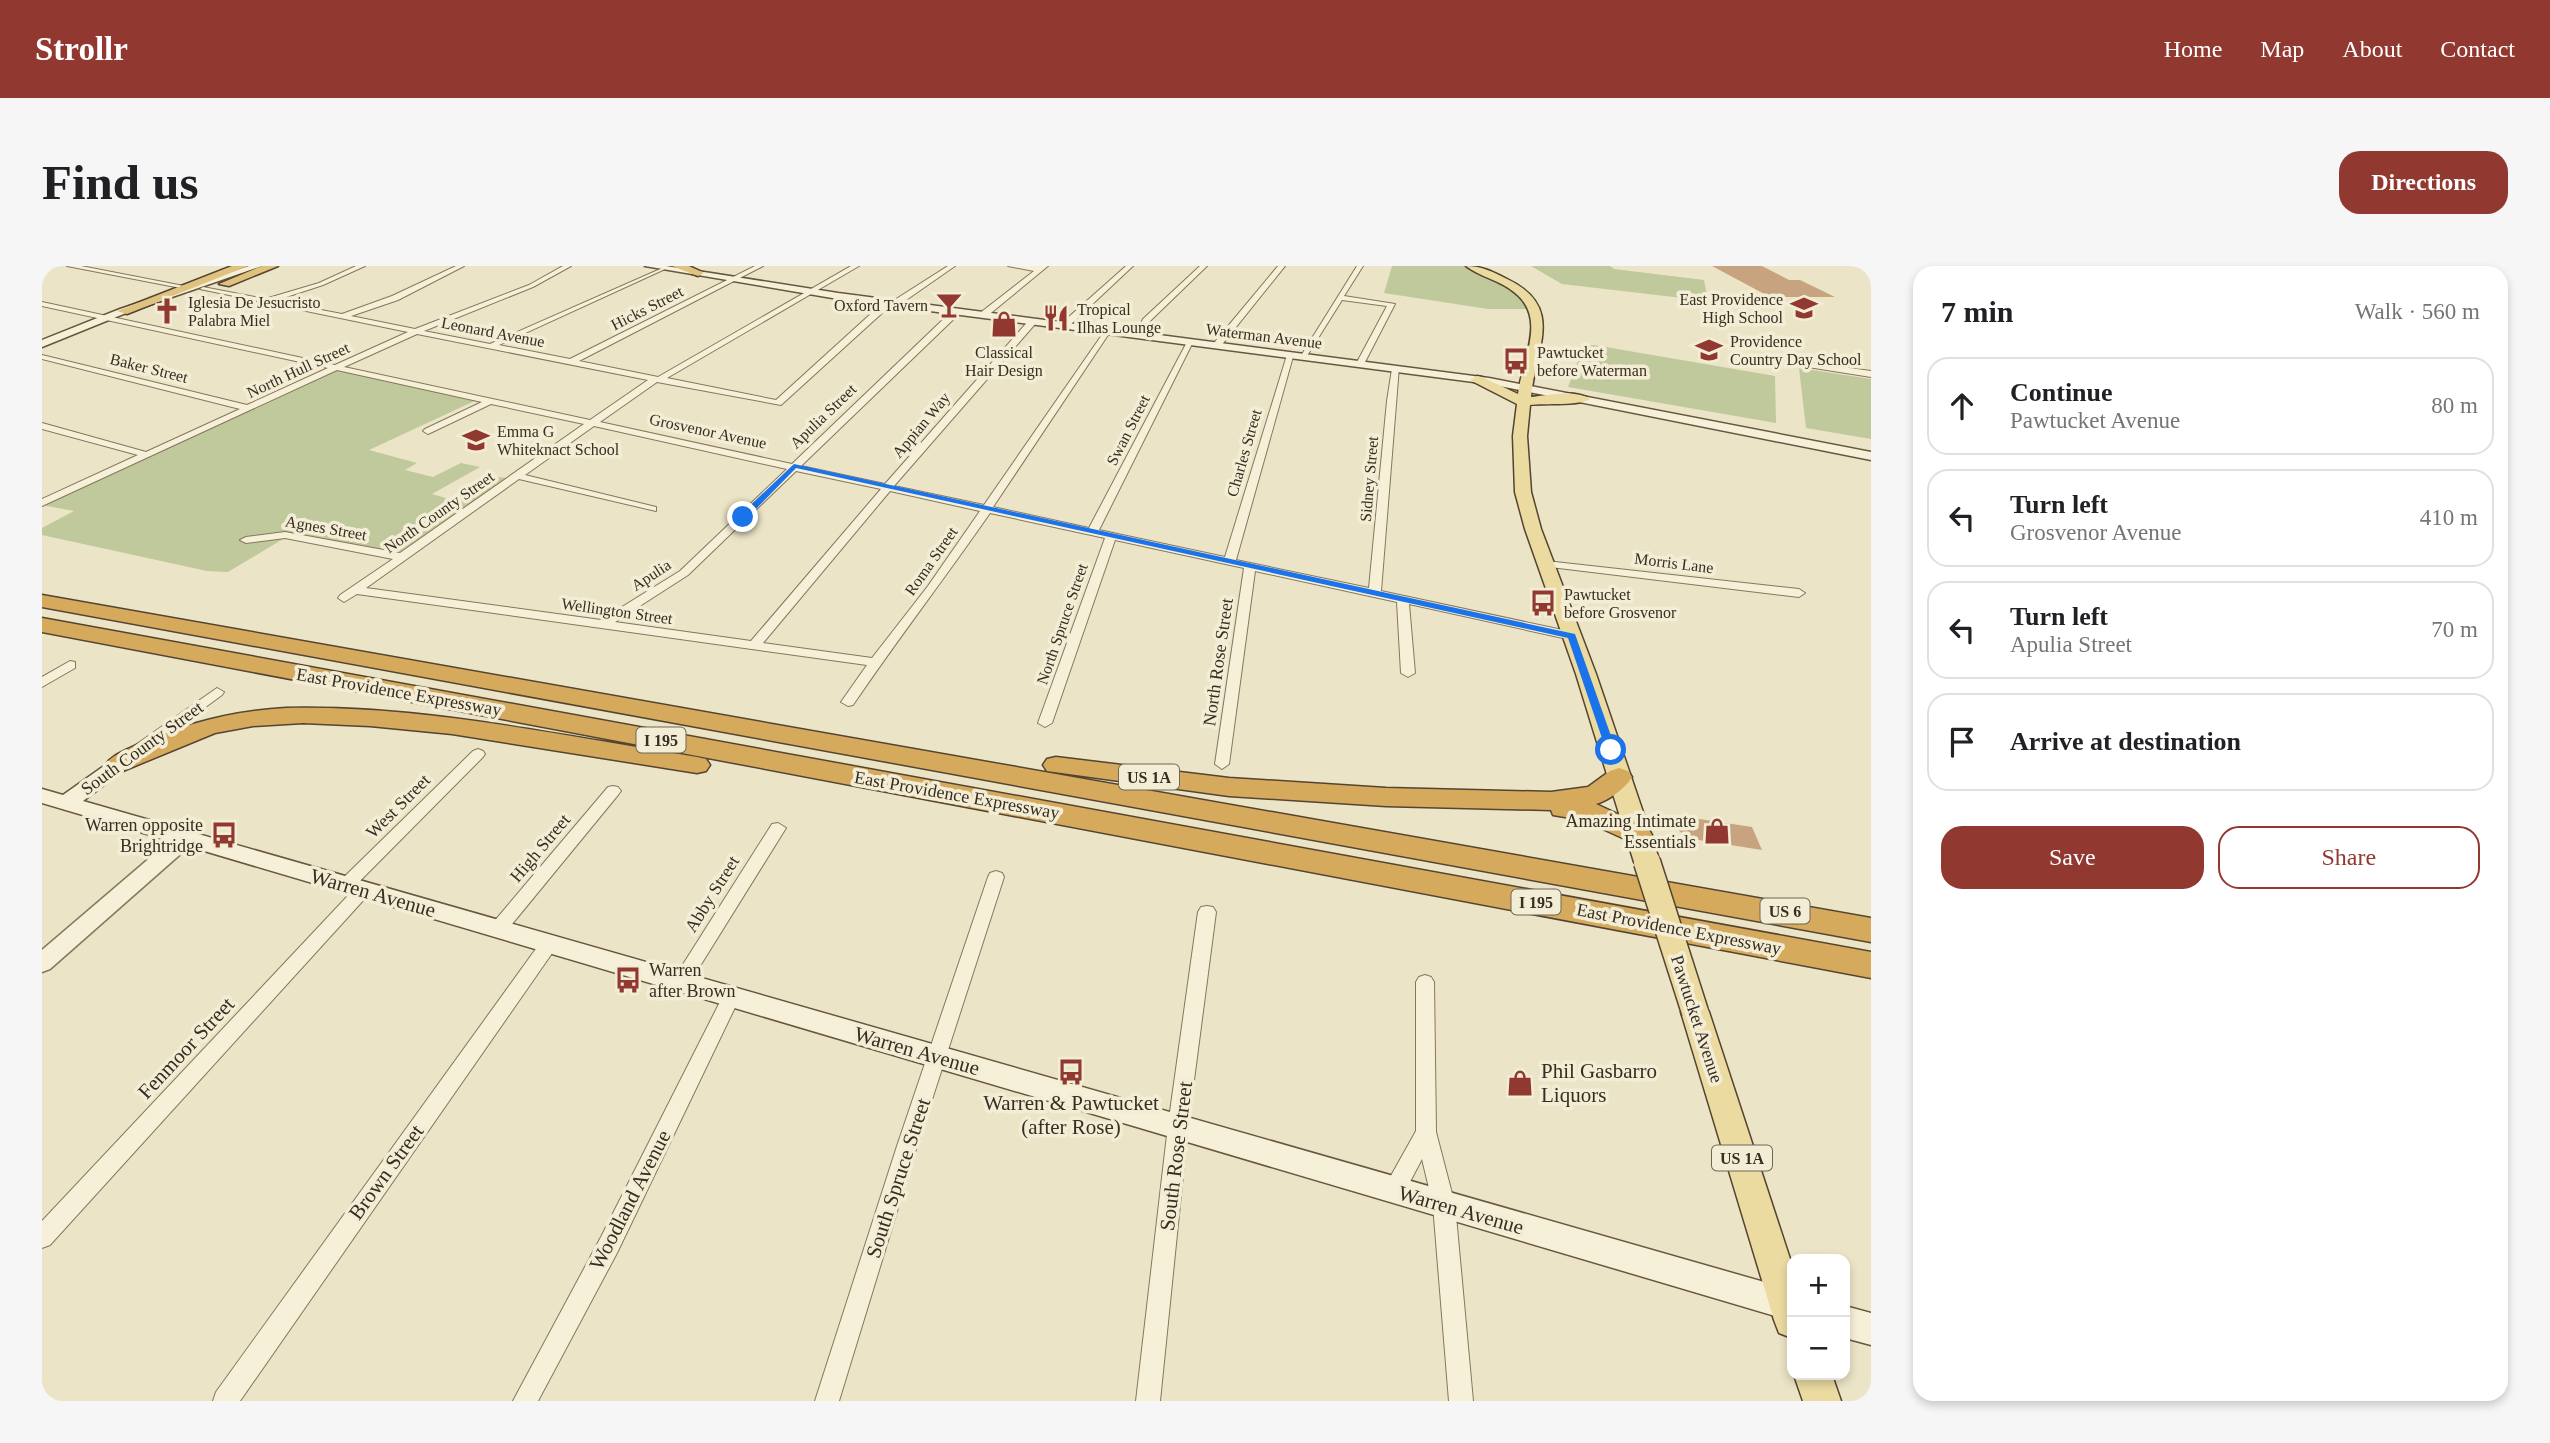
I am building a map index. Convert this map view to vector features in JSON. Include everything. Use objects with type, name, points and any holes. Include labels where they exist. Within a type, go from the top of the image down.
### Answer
[{"type":"highway","points":[[123,311],[242,266]]},
{"type":"highway","points":[[203,289],[272,266]]},
{"type":"highway","points":[[678,266],[698,273]]},
{"type":"highway","points":[[42,592],[120,615]]},
{"type":"highway","name":"East Providence Expressway","points":[[42,601],[1871,930]]},
{"type":"highway","name":"East Providence Expressway","points":[[42,625],[1871,965]]},
{"type":"highway","name":"US 1A","points":[[675,714],[1198,784],[1365,796],[1561,802],[1602,792],[1619,778]]},
{"type":"highway","points":[[118,765],[172,739],[239,720],[321,716],[410,720],[1281,855]]},
{"type":"highway","points":[[1484,800],[1588,811],[1638,835]]},
{"type":"highway","name":"US 6","points":[[1700,899],[1871,922]]},
{"type":"highway","points":[[1791,950],[1871,971]]},
{"type":"main road","points":[[110,317],[203,289],[259,266]]},
{"type":"main road","points":[[42,344],[123,311],[259,266]]},
{"type":"main road","name":"Waterman Avenue","points":[[649,266],[812,292],[1477,380]]},
{"type":"main road","name":"Pawtucket Avenue","points":[[1471,266],[1517,288],[1534,305],[1539,325],[1532,345],[1520,436],[1523,492],[1647,862],[1787,1300]]},
{"type":"main road","points":[[1477,380],[1524,395],[1583,399],[1871,456]]},
{"type":"main road","name":"South County Street","points":[[66,803],[118,765]]},
{"type":"main road","name":"Warren Avenue","points":[[42,796],[1178,1126],[1787,1309]]},
{"type":"main road","points":[[1850,1323],[1871,1329]]},
{"type":"main road","points":[[1815,1380],[1822,1401]]},
{"type":"street","points":[[70,266],[186,287]]},
{"type":"street","points":[[265,302],[321,284],[362,266]]},
{"type":"street","points":[[342,317],[395,298],[461,266]]},
{"type":"street","name":"North Hull Street","points":[[42,503],[339,367],[493,303],[568,266]]},
{"type":"street","name":"Hicks Street","points":[[571,362],[760,266]]},
{"type":"street","name":"North County Street","points":[[349,594],[658,379],[856,266]]},
{"type":"street","points":[[892,303],[952,266]]},
{"type":"street","points":[[1012,266],[1043,268]]},
{"type":"street","points":[[1065,326],[1130,266]]},
{"type":"street","points":[[1137,335],[1146,321],[1204,266]]},
{"type":"street","points":[[1217,345],[1282,266]]},
{"type":"street","name":"Charles Street","points":[[1230,561],[1297,356],[1360,266]]},
{"type":"street","points":[[491,346],[663,268]]},
{"type":"street","points":[[983,315],[1043,268]]},
{"type":"street","name":"Leonard Avenue","points":[[203,289],[778,403],[892,303]]},
{"type":"street","points":[[1340,298],[1391,304],[1360,364]]},
{"type":"street","name":"Grosvenor Avenue","points":[[42,304],[1572,636]]},
{"type":"street","name":"Apulia Street","points":[[713,545],[957,311]]},
{"type":"street","name":"Appian Way","points":[[754,646],[820,565],[1033,321]]},
{"type":"street","name":"Roma Street","points":[[848,702],[875,662],[932,589],[1109,331]]},
{"type":"street","name":"Swan Street","points":[[1093,531],[1191,342]]},
{"type":"street","name":"Baker Street","points":[[42,357],[248,408]]},
{"type":"street","points":[[1792,362],[1871,374]]},
{"type":"street","name":"Sidney Street","points":[[1374,593],[1396,369]]},
{"type":"street","points":[[428,431],[493,400]]},
{"type":"street","points":[[42,426],[147,455]]},
{"type":"street","points":[[518,476],[652,509]]},
{"type":"street","points":[[42,487],[66,492]]},
{"type":"street","name":"Agnes Street","points":[[246,540],[285,535],[401,557]]},
{"type":"street","name":"North Spruce Street","points":[[1045,723],[1111,535]]},
{"type":"street","name":"Apulia","points":[[602,625],[684,573],[713,545]]},
{"type":"street","name":"Morris Lane","points":[[1546,564],[1799,593]]},
{"type":"street","name":"North Rose Street","points":[[1222,764],[1250,565]]},
{"type":"street","name":"Wellington Street","points":[[349,594],[875,662]]},
{"type":"street","points":[[1403,599],[1408,673]]},
{"type":"street","points":[[42,683],[71,665]]},
{"type":"street","name":"South County Street","points":[[118,765],[217,692]]},
{"type":"street","name":"West Street","points":[[355,888],[478,754]]},
{"type":"street","name":"High Street","points":[[498,929],[613,791]]},
{"type":"street","name":"Abby Street","points":[[681,982],[778,828]]},
{"type":"street","points":[[42,963],[186,838]]},
{"type":"street","name":"South Spruce Street","points":[[827,1401],[996,877]]},
{"type":"street","name":"Fenmoor Street","points":[[42,1237],[355,888]]},
{"type":"street","name":"South Rose Street","points":[[1147,1401],[1178,1126],[1206,912]]},
{"type":"street","name":"Brown Street","points":[[225,1401],[549,944]]},
{"type":"street","points":[[1425,982],[1426,1132],[1444,1205],[1461,1401]]},
{"type":"street","name":"Woodland Avenue","points":[[525,1401],[608,1245],[732,997]]},
{"type":"street","points":[[1394,1190],[1426,1132]]},
{"type":"green space","points":[[1392,266],[1472,266],[1513,285],[1536,309],[1488,309],[1384,293]]},
{"type":"green space","points":[[1531,266],[1610,266],[1614,269],[1704,280],[1708,301],[1562,284]]},
{"type":"green space","points":[[1594,345],[1775,376],[1776,423],[1568,387],[1581,353],[1580,347]]},
{"type":"green space","points":[[337,367],[481,398],[369,450],[417,463],[405,470],[433,477],[461,463],[480,467],[432,494],[456,501],[498,477],[513,479],[400,558],[288,536],[228,572],[207,571],[42,535],[42,528],[74,511],[42,505]]},
{"type":"green space","points":[[1799,368],[1871,379],[1871,439],[1806,428]]},
{"type":"building","name":"East Providence High School","points":[[1712,266],[1762,266],[1789,280],[1800,280],[1835,297],[1770,297]]},
{"type":"building","name":"Amazing Intimate Essentials","points":[[1680,816],[1752,827],[1762,850],[1686,838],[1674,825]]},
{"type":"place","name":"Oxford Tavern","points":[[949,305]]},
{"type":"place","name":"East Providence High School","points":[[1804,308]]},
{"type":"place","name":"Iglesia De Jesucristo Palabra Miel","points":[[167,311]]},
{"type":"place","name":"Tropical Ilhas Lounge","points":[[1056,318]]},
{"type":"place","name":"Classical Hair Design","points":[[1004,324]]},
{"type":"place","name":"Providence Country Day School","points":[[1709,350]]},
{"type":"place","name":"Pawtucket before Waterman","points":[[1516,361]]},
{"type":"place","name":"Emma G Whiteknact School","points":[[476,440]]},
{"type":"place","name":"Pawtucket before Grosvenor","points":[[1543,603]]},
{"type":"place","name":"Amazing Intimate Essentials","points":[[1717,831]]},
{"type":"place","name":"Warren opposite Brightridge","points":[[224,835]]},
{"type":"place","name":"Warren after Brown","points":[[628,980]]},
{"type":"place","name":"Warren & Pawtucket (after Rose)","points":[[1071,1072]]},
{"type":"place","name":"Phil Gasbarro Liquors","points":[[1520,1083]]},
{"type":"route","points":[[743,517],[794,466],[1572,636],[1611,750]]}]
